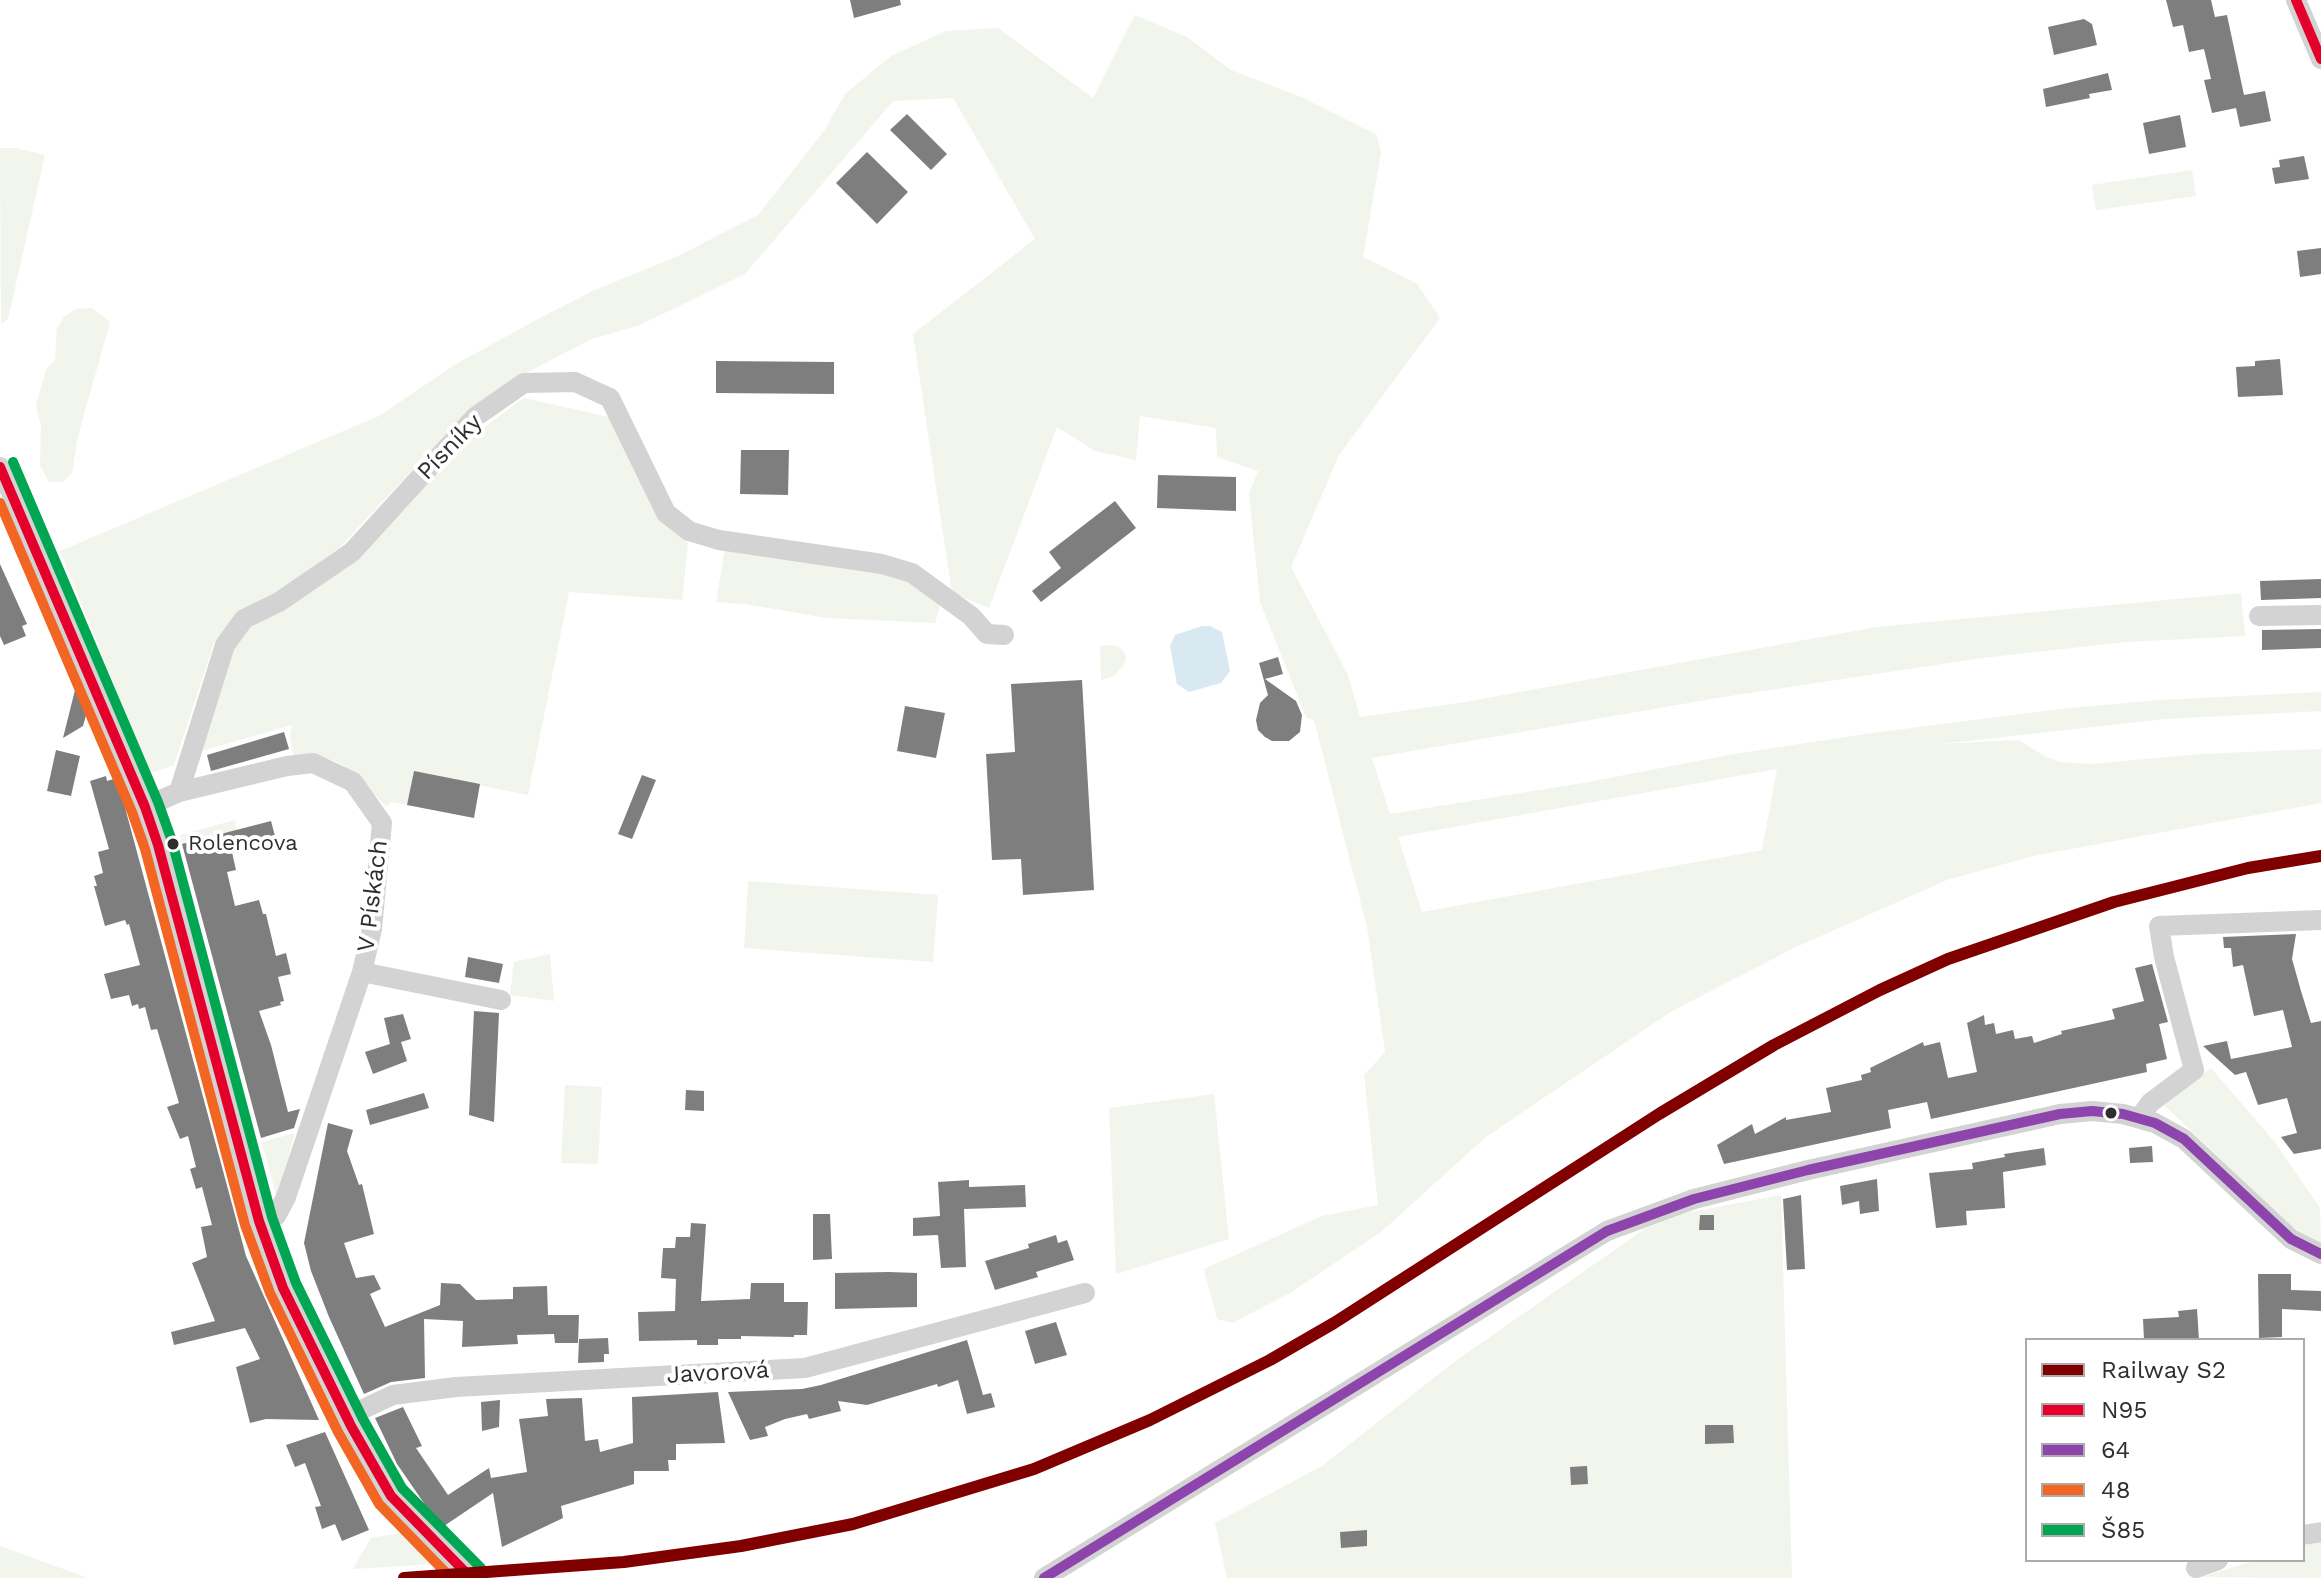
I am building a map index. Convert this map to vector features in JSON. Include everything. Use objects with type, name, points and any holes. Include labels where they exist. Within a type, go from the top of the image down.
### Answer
[{"type":"street","points":[[2296,0],[2321,59]]},
{"type":"street","name":"Písníky","points":[[179,792],[225,645],[244,619],[279,602],[352,552],[475,417],[524,383],[575,382],[610,398],[666,513],[689,531],[719,540],[882,564],[912,573],[971,616],[987,634],[1004,635]]},
{"type":"street","points":[[0,467],[145,807],[158,845],[259,1221],[283,1288],[346,1417],[391,1496],[471,1578]]},
{"type":"street","points":[[2259,616],[2321,615]]},
{"type":"street","name":"V Pískách","points":[[179,792],[287,766],[313,763],[353,782],[382,823],[372,929],[362,972],[286,1197],[276,1216],[259,1221]]},
{"type":"street","points":[[145,807],[179,792]]},
{"type":"street","points":[[2140,1117],[2150,1103],[2194,1070],[2164,957],[2159,926],[2321,920]]},
{"type":"street","points":[[362,972],[501,1000]]},
{"type":"street","points":[[1044,1578],[1607,1231],[1694,1199],[1808,1170],[2060,1114],[2106,1111],[2140,1117],[2170,1130],[2198,1149],[2291,1239],[2321,1254]]},
{"type":"street","name":"Javorová","points":[[346,1417],[393,1395],[456,1387],[805,1368],[1085,1293]]},
{"type":"street","points":[[2196,1568],[2212,1562]]},
{"type":"shaded area","points":[[1135,15],[1187,37],[1231,70],[1301,97],[1377,135],[1381,153],[1363,257],[1417,284],[1440,318],[1339,455],[1291,567],[1348,675],[1360,717],[1465,702],[1876,627],[2241,593],[2245,636],[2126,642],[1982,658],[1723,697],[1372,758],[1390,814],[1872,733],[2060,709],[2160,700],[2321,692],[2321,711],[2165,719],[1940,744],[2019,740],[2044,756],[2061,762],[2091,764],[2200,754],[2321,749],[2321,803],[2033,856],[1947,880],[1796,947],[1672,1011],[1486,1137],[1381,1232],[1290,1293],[1232,1323],[1217,1319],[1204,1269],[1322,1216],[1378,1205],[1364,1075],[1385,1052],[1367,927],[1314,720],[1306,717],[1260,602],[1249,494],[1258,471],[1217,457],[1216,428],[1140,416],[1136,460],[1095,451],[1057,427],[989,608],[952,593],[913,334],[1035,239],[953,98],[893,101],[745,274],[640,325],[592,339],[522,375],[468,411],[339,548],[275,594],[239,610],[214,643],[174,765],[150,773],[60,551],[379,416],[456,364],[538,319],[595,290],[678,256],[758,215],[824,131],[845,94],[891,56],[946,31],[998,28],[1093,98]],"holes":[[[1777,769],[1762,850],[1422,912],[1398,837]]]},
{"type":"shaded area","points":[[0,148],[16,148],[45,155],[8,319],[1,324]]},
{"type":"shaded area","points":[[2192,170],[2196,196],[2096,210],[2092,185]]},
{"type":"shaded area","points":[[92,308],[110,322],[78,436],[72,473],[63,482],[49,482],[40,465],[41,427],[36,405],[46,370],[55,360],[57,328],[64,317],[75,309]]},
{"type":"shaded area","points":[[524,398],[609,417],[657,518],[688,543],[682,600],[569,592],[528,795],[414,772],[407,805],[391,802],[387,807],[345,766],[312,757],[294,759],[290,736],[292,725],[198,752],[232,651],[247,629],[280,613],[360,557],[464,442]]},
{"type":"shaded area","points":[[725,548],[877,570],[917,583],[941,602],[935,623],[827,618],[716,602]]},
{"type":"shaded area","points":[[1202,626],[1222,632],[1230,671],[1221,683],[1189,692],[1177,684],[1170,646],[1175,635]]},
{"type":"shaded area","points":[[1100,646],[1118,646],[1126,659],[1114,676],[1101,680]]},
{"type":"shaded area","points":[[235,820],[237,830],[182,845],[180,835]]},
{"type":"shaded area","points":[[748,881],[938,895],[933,962],[744,948]]},
{"type":"shaded area","points":[[550,954],[554,1001],[510,995],[514,962]]},
{"type":"shaded area","points":[[2211,1068],[2274,1141],[2320,1208],[2321,1246],[2291,1226],[2164,1105]]},
{"type":"shaded area","points":[[565,1085],[602,1087],[598,1164],[561,1163]]},
{"type":"shaded area","points":[[1214,1094],[1229,1239],[1116,1274],[1109,1108]]},
{"type":"shaded area","points":[[295,1133],[278,1193],[276,1195],[262,1142]]},
{"type":"shaded area","points":[[1781,1195],[1792,1578],[1227,1578],[1215,1523],[1322,1466],[1454,1362],[1646,1228],[1686,1213]]},
{"type":"shaded area","points":[[406,1532],[432,1556],[435,1564],[353,1569],[371,1538]]},
{"type":"shaded area","points":[[2321,1540],[2321,1578],[2202,1577],[2250,1562],[2305,1562],[2305,1545]]},
{"type":"shaded area","points":[[0,1546],[88,1578],[0,1578]]},
{"type":"building","points":[[850,0],[900,0],[901,5],[854,18]]},
{"type":"building","points":[[2166,0],[2211,0],[2215,17],[2227,15],[2244,95],[2265,91],[2271,121],[2240,127],[2236,108],[2212,113],[2204,80],[2211,79],[2204,49],[2189,52],[2183,25],[2173,27]]},
{"type":"building","points":[[2084,19],[2092,24],[2097,45],[2054,55],[2048,27]]},
{"type":"building","points":[[2108,73],[2112,90],[2046,107],[2043,89]]},
{"type":"building","points":[[907,114],[947,154],[931,170],[890,130]]},
{"type":"building","points":[[2180,115],[2186,147],[2149,154],[2143,123]]},
{"type":"building","points":[[867,152],[908,192],[877,224],[836,183]]},
{"type":"building","points":[[2304,156],[2309,179],[2275,184],[2272,168],[2280,167],[2279,160]]},
{"type":"building","points":[[2321,248],[2321,274],[2300,277],[2297,251]]},
{"type":"building","points":[[2280,359],[2283,395],[2238,397],[2236,367],[2255,366],[2255,361]]},
{"type":"building","points":[[716,361],[834,362],[834,394],[716,393]]},
{"type":"building","points":[[741,450],[789,450],[788,495],[740,494]]},
{"type":"building","points":[[1158,475],[1236,477],[1236,511],[1157,508]]},
{"type":"building","points":[[1115,501],[1136,528],[1041,602],[1032,591],[1061,568],[1049,552]]},
{"type":"building","points":[[0,564],[27,624],[22,626],[26,636],[4,645],[0,636]]},
{"type":"building","points":[[2321,579],[2321,598],[2261,600],[2260,581]]},
{"type":"building","points":[[2321,629],[2321,648],[2262,650],[2262,630]]},
{"type":"building","points":[[1278,657],[1283,674],[1265,679],[1296,701],[1302,715],[1300,732],[1289,741],[1272,741],[1265,737],[1258,730],[1256,720],[1260,703],[1268,695],[1259,663]]},
{"type":"building","points":[[1082,680],[1094,890],[1023,895],[1021,859],[992,860],[986,754],[1015,752],[1011,684]]},
{"type":"building","points":[[76,686],[87,712],[83,726],[63,738]]},
{"type":"building","points":[[905,706],[945,713],[936,758],[897,751]]},
{"type":"building","points":[[284,732],[289,749],[211,771],[207,755]]},
{"type":"building","points":[[56,750],[80,756],[71,796],[47,791]]},
{"type":"building","points":[[414,771],[480,784],[474,818],[407,805]]},
{"type":"building","points":[[642,775],[656,780],[632,839],[618,834]]},
{"type":"building","points":[[106,776],[107,781],[117,778],[246,1256],[319,1420],[266,1419],[250,1423],[236,1367],[260,1359],[245,1328],[174,1345],[171,1332],[215,1321],[192,1263],[207,1257],[201,1227],[212,1225],[202,1187],[196,1189],[190,1169],[196,1167],[188,1136],[180,1139],[167,1107],[179,1103],[157,1029],[151,1030],[145,1007],[139,1009],[138,1004],[132,1006],[129,995],[111,999],[104,974],[140,965],[129,924],[125,920],[105,926],[94,886],[97,886],[94,876],[103,873],[98,852],[109,849],[90,781]]},
{"type":"building","points":[[271,821],[275,836],[231,848],[236,870],[227,872],[235,906],[259,900],[263,914],[266,914],[276,956],[286,953],[291,974],[278,977],[284,1001],[280,1002],[281,1005],[259,1011],[288,1112],[300,1109],[294,1128],[261,1138],[182,844]]},
{"type":"building","points":[[2296,934],[2292,959],[2301,991],[2311,1023],[2321,1021],[2321,1149],[2294,1154],[2281,1137],[2297,1133],[2287,1098],[2258,1105],[2246,1072],[2235,1075],[2203,1046],[2227,1041],[2231,1059],[2292,1047],[2283,1010],[2254,1016],[2243,965],[2233,967],[2231,948],[2224,948],[2223,937]]},
{"type":"building","points":[[468,957],[503,964],[499,983],[465,977]]},
{"type":"building","points":[[2152,964],[2168,1022],[2159,1024],[2167,1059],[2146,1064],[2147,1072],[1931,1119],[1927,1102],[1888,1110],[1891,1128],[1724,1164],[1717,1145],[1752,1124],[1755,1134],[1786,1117],[1786,1120],[1831,1112],[1826,1088],[1862,1080],[1861,1075],[1871,1072],[1870,1068],[1923,1042],[1924,1046],[1940,1042],[1948,1078],[1977,1072],[1967,1023],[1984,1015],[1985,1025],[1994,1023],[1996,1034],[2013,1030],[2015,1039],[2032,1036],[2034,1043],[2062,1034],[2061,1031],[2115,1019],[2112,1009],[2144,1001],[2135,968]]},
{"type":"building","points":[[474,1011],[499,1013],[494,1122],[469,1115]]},
{"type":"building","points":[[403,1014],[411,1039],[401,1042],[407,1061],[373,1074],[365,1052],[390,1044],[384,1018]]},
{"type":"building","points":[[686,1090],[704,1091],[704,1111],[685,1110]]},
{"type":"building","points":[[424,1093],[429,1108],[370,1125],[366,1110]]},
{"type":"building","points":[[328,1123],[353,1130],[347,1151],[359,1185],[362,1184],[374,1234],[344,1243],[356,1278],[374,1275],[381,1289],[370,1294],[385,1327],[440,1305],[441,1283],[460,1284],[476,1300],[513,1299],[513,1287],[547,1286],[548,1315],[579,1315],[578,1343],[555,1343],[554,1334],[517,1335],[518,1344],[462,1347],[463,1321],[424,1319],[425,1378],[391,1382],[364,1394],[329,1317],[304,1243]]},
{"type":"building","points":[[2152,1146],[2153,1162],[2130,1163],[2129,1148]]},
{"type":"building","points":[[2044,1148],[2046,1165],[2003,1172],[2005,1208],[1966,1211],[1967,1225],[1936,1228],[1929,1173],[1973,1169],[1972,1163]]},
{"type":"building","points":[[1877,1179],[1879,1211],[1860,1214],[1859,1201],[1842,1205],[1840,1186]]},
{"type":"building","points":[[969,1180],[969,1187],[1025,1185],[1026,1207],[964,1209],[966,1267],[941,1268],[938,1235],[913,1236],[913,1218],[940,1216],[938,1182]]},
{"type":"building","points":[[1801,1195],[1805,1269],[1787,1270],[1783,1199]]},
{"type":"building","points":[[813,1214],[830,1214],[832,1259],[813,1260]]},
{"type":"building","points":[[1700,1215],[1714,1215],[1714,1230],[1699,1230]]},
{"type":"building","points":[[691,1223],[706,1224],[701,1301],[750,1299],[751,1283],[784,1283],[784,1302],[808,1302],[807,1335],[741,1336],[741,1339],[718,1339],[718,1345],[697,1345],[697,1340],[639,1341],[638,1312],[675,1311],[676,1279],[661,1278],[663,1248],[675,1248],[676,1237],[690,1237]]},
{"type":"building","points":[[1056,1235],[1058,1243],[1067,1240],[1074,1260],[1036,1272],[1038,1277],[995,1290],[985,1261],[1029,1248],[1028,1244]]},
{"type":"building","points":[[835,1273],[917,1273],[917,1307],[835,1309]]},
{"type":"building","points":[[2258,1274],[2291,1274],[2291,1290],[2321,1291],[2321,1311],[2282,1309],[2282,1337],[2259,1338]]},
{"type":"building","points":[[2197,1309],[2199,1338],[2144,1338],[2143,1319],[2179,1317],[2178,1311]]},
{"type":"building","points":[[1056,1322],[1067,1355],[1035,1364],[1025,1331]]},
{"type":"building","points":[[608,1338],[609,1354],[604,1354],[604,1362],[578,1363],[579,1339]]},
{"type":"building","points":[[967,1340],[983,1395],[991,1393],[995,1407],[967,1414],[958,1380],[867,1405],[838,1401],[841,1411],[809,1419],[807,1414],[785,1419],[765,1427],[768,1436],[750,1440],[728,1392],[802,1389],[821,1385]]},
{"type":"building","points":[[718,1392],[725,1443],[676,1444],[676,1460],[668,1460],[669,1471],[634,1471],[634,1484],[561,1506],[563,1518],[502,1547],[493,1493],[441,1528],[397,1464],[375,1418],[403,1407],[422,1446],[416,1448],[448,1495],[489,1468],[491,1478],[527,1472],[519,1419],[548,1416],[546,1399],[582,1398],[585,1441],[598,1439],[600,1452],[633,1443],[632,1397]]},
{"type":"building","points":[[500,1400],[499,1427],[482,1431],[481,1402]]},
{"type":"building","points":[[1705,1425],[1733,1425],[1734,1443],[1705,1444]]},
{"type":"building","points":[[325,1432],[369,1530],[342,1541],[335,1524],[322,1529],[315,1507],[321,1506],[305,1463],[295,1467],[286,1445]]},
{"type":"building","points":[[1587,1466],[1588,1484],[1571,1485],[1570,1467]]},
{"type":"building","points":[[1367,1530],[1367,1546],[1341,1548],[1340,1532]]},
{"type":"rail line","name":"S2","points":[[404,1578],[624,1562],[741,1546],[853,1524],[1034,1469],[1150,1420],[1270,1360],[1334,1323],[1659,1114],[1774,1045],[1880,990],[1948,959],[2114,902],[2248,868],[2321,856]]},
{"type":"transit line","name":"N95","points":[[2296,0],[2321,59]]},
{"type":"transit line","name":"Š85","points":[[13,462],[172,841],[272,1217],[296,1283],[363,1419],[402,1488],[481,1568]]},
{"type":"transit line","name":"N95","points":[[0,467],[145,807],[158,845],[259,1221],[283,1288],[351,1426],[391,1496],[471,1578]]},
{"type":"transit line","name":"48","points":[[0,503],[145,849],[245,1225],[270,1293],[338,1432],[379,1504],[451,1578]]},
{"type":"transit line","name":"64","points":[[1044,1578],[1607,1231],[1694,1199],[1808,1170],[2060,1114],[2092,1111],[2123,1114],[2155,1123],[2184,1139],[2291,1239],[2321,1254]]},
{"type":"place","name":"Rolencova","points":[[173,844]]}]
